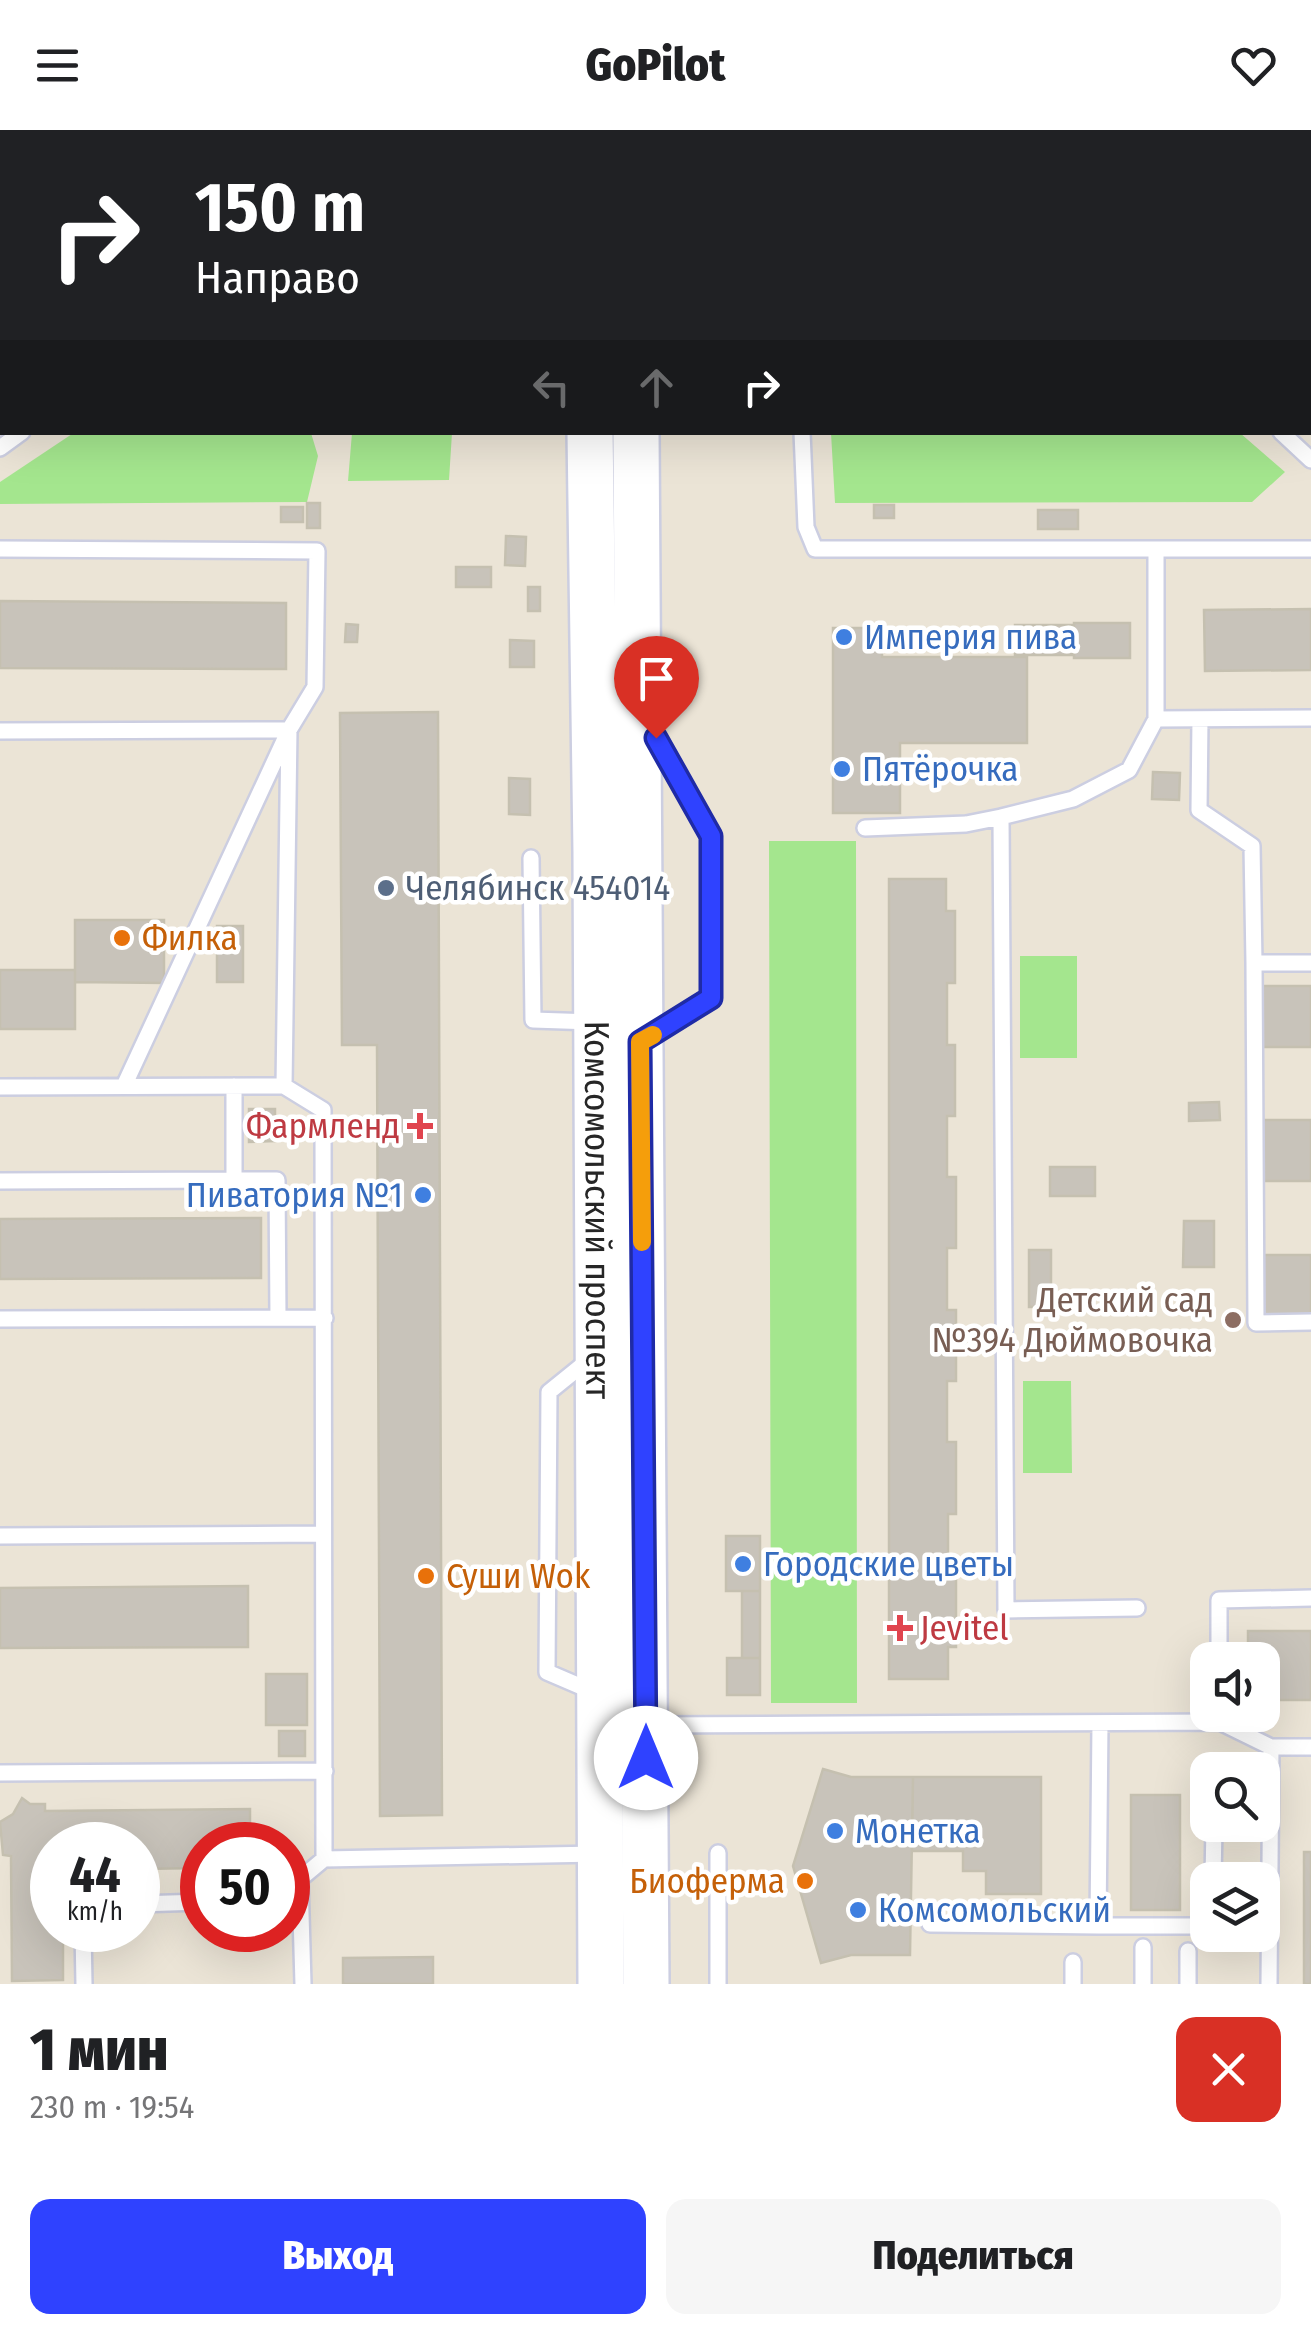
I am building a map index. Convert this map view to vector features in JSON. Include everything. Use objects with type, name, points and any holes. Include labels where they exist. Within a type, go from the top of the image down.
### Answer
[{"type":"main road","name":"Комсомольский проспект","points":[[590,435],[602,1984]]},
{"type":"main road","name":"Комсомольский проспект","points":[[636,435],[646,1984]]},
{"type":"main road","points":[[596,852],[607,904],[608,1016],[614,1025],[625,1028],[637,1018],[640,1024]]},
{"type":"main road","points":[[599,1589],[612,1638],[613,1734],[617,1743],[630,1747],[645,1725]]},
{"type":"main road","points":[[601,1854],[612,1834],[622,1834],[631,1842],[632,1971],[638,1984]]},
{"type":"lane","points":[[802,435],[806,527],[814,549],[1311,549]]},
{"type":"lane","points":[[1284,435],[1311,460]]},
{"type":"lane","points":[[0,549],[317,551],[314,688],[289,730],[124,1086]]},
{"type":"lane","points":[[866,828],[966,824],[1001,817],[1073,798],[1129,770],[1156,719],[1156,550]]},
{"type":"lane","points":[[638,706],[711,836],[711,998],[640,1024]]},
{"type":"lane","points":[[1156,719],[1311,718]]},
{"type":"lane","points":[[1200,719],[1199,810],[1252,846],[1256,1323],[1311,1322]]},
{"type":"lane","points":[[0,731],[289,730]]},
{"type":"lane","points":[[284,1086],[289,730]]},
{"type":"lane","points":[[1001,817],[1006,1610],[1138,1608]]},
{"type":"lane","points":[[532,858],[533,1020],[597,1022]]},
{"type":"lane","points":[[1254,963],[1311,963]]},
{"type":"lane","points":[[234,1086],[234,1180]]},
{"type":"lane","points":[[0,1087],[284,1086],[323,1110],[324,1859]]},
{"type":"lane","points":[[0,1182],[277,1180],[278,1318]]},
{"type":"lane","points":[[0,1320],[324,1318]]},
{"type":"lane","points":[[598,1352],[550,1392],[547,1672],[600,1694]]},
{"type":"lane","points":[[0,1536],[323,1534]]},
{"type":"lane","points":[[1219,1642],[1219,1600],[1311,1598]]},
{"type":"lane","points":[[645,1725],[1190,1719]]},
{"type":"lane","points":[[1098,1926],[1100,1723]]},
{"type":"lane","points":[[1245,1732],[1271,1747],[1311,1747]]},
{"type":"lane","points":[[1269,1984],[1271,1747]]},
{"type":"lane","points":[[0,1772],[325,1772]]},
{"type":"lane","points":[[718,1853],[718,1984]]},
{"type":"lane","points":[[310,1871],[324,1859],[601,1854]]},
{"type":"lane","points":[[930,1924],[1190,1926]]},
{"type":"lane","points":[[1143,1947],[1143,1984]]},
{"type":"lane","points":[[1188,1951],[1188,1984]]},
{"type":"lane","points":[[84,1952],[84,1984]]},
{"type":"lane","points":[[299,1952],[302,1984]]},
{"type":"lane","points":[[1073,1962],[1073,1984]]},
{"type":"green space","points":[[70,435],[312,435],[318,456],[307,502],[0,504],[0,482]]},
{"type":"green space","points":[[352,435],[452,435],[449,480],[348,481]]},
{"type":"green space","points":[[831,435],[1242,435],[1285,472],[1252,502],[835,503]]},
{"type":"green space","points":[[769,841],[856,841],[857,1703],[771,1703]]},
{"type":"green space","points":[[1020,956],[1077,956],[1077,1058],[1020,1058]]},
{"type":"green space","points":[[1023,1381],[1071,1381],[1072,1473],[1023,1473]]},
{"type":"building","points":[[307,503],[320,503],[320,528],[307,528]]},
{"type":"building","points":[[874,505],[894,505],[894,518],[874,518]]},
{"type":"building","points":[[281,507],[303,507],[303,522],[281,522]]},
{"type":"building","points":[[1038,510],[1078,510],[1078,529],[1038,529]]},
{"type":"building","points":[[506,536],[526,537],[525,566],[505,565]]},
{"type":"building","points":[[456,567],[491,567],[491,587],[456,587]]},
{"type":"building","points":[[528,587],[540,587],[540,611],[528,611]]},
{"type":"building","points":[[0,601],[286,603],[286,669],[0,668]]},
{"type":"building","points":[[1311,609],[1311,670],[1205,671],[1204,610]]},
{"type":"building","points":[[1074,623],[1130,623],[1130,658],[1074,658]]},
{"type":"building","points":[[346,624],[358,625],[357,642],[345,642]]},
{"type":"building","points":[[1015,625],[1072,625],[1072,655],[1015,655]]},
{"type":"building","points":[[833,628],[882,628],[882,657],[1027,657],[1027,743],[900,743],[900,813],[833,813]]},
{"type":"building","points":[[510,640],[534,641],[534,667],[510,667]]},
{"type":"building","points":[[438,712],[442,1815],[380,1816],[377,1045],[342,1045],[340,713]]},
{"type":"building","points":[[1153,772],[1180,773],[1179,800],[1152,799]]},
{"type":"building","points":[[509,778],[530,779],[530,815],[509,814]]},
{"type":"building","points":[[889,879],[946,879],[946,911],[955,911],[955,983],[947,983],[947,1045],[955,1045],[955,1116],[947,1116],[947,1177],[956,1177],[956,1248],[947,1248],[947,1310],[956,1310],[956,1381],[947,1381],[947,1442],[956,1442],[956,1514],[948,1514],[948,1575],[956,1575],[956,1647],[948,1647],[948,1679],[889,1679]]},
{"type":"building","points":[[75,920],[164,920],[164,983],[75,982]]},
{"type":"building","points":[[217,926],[243,926],[243,982],[217,982]]},
{"type":"building","points":[[0,970],[75,970],[75,1029],[0,1029]]},
{"type":"building","points":[[1263,986],[1311,986],[1311,1047],[1263,1047]]},
{"type":"building","points":[[1219,1102],[1220,1120],[1189,1121],[1189,1103]]},
{"type":"building","points":[[249,1109],[275,1109],[275,1141],[249,1142]]},
{"type":"building","points":[[1263,1120],[1311,1120],[1311,1181],[1263,1181]]},
{"type":"building","points":[[1050,1167],[1095,1167],[1095,1196],[1050,1196]]},
{"type":"building","points":[[261,1218],[261,1278],[0,1279],[0,1219]]},
{"type":"building","points":[[1184,1221],[1214,1221],[1214,1267],[1183,1267]]},
{"type":"building","points":[[1029,1250],[1051,1250],[1051,1307],[1029,1307]]},
{"type":"building","points":[[1263,1255],[1311,1255],[1311,1316],[1263,1316]]},
{"type":"building","name":"Городские цветы","points":[[726,1536],[760,1536],[760,1591],[726,1591]]},
{"type":"building","points":[[248,1586],[248,1647],[0,1648],[0,1588]]},
{"type":"building","points":[[742,1591],[760,1591],[760,1658],[742,1658]]},
{"type":"building","points":[[1248,1631],[1311,1631],[1311,1700],[1280,1700],[1280,1642],[1248,1642]]},
{"type":"building","points":[[727,1658],[760,1658],[760,1695],[727,1695]]},
{"type":"building","points":[[266,1674],[307,1674],[307,1725],[266,1725]]},
{"type":"building","points":[[279,1731],[305,1731],[305,1756],[279,1756]]},
{"type":"building","name":"Комсомольский","points":[[823,1769],[851,1777],[913,1777],[910,1955],[851,1955],[821,1963],[793,1866]]},
{"type":"building","points":[[913,1777],[1041,1777],[1041,1894],[986,1894],[986,1871],[963,1871],[963,1851],[912,1851]]},
{"type":"building","points":[[1131,1795],[1180,1795],[1180,1910],[1131,1910]]},
{"type":"building","points":[[22,1798],[30,1804],[45,1804],[45,1811],[250,1809],[250,1822],[180,1822],[180,1868],[160,1869],[160,1822],[30,1822],[30,1952],[63,1952],[63,1980],[12,1981],[11,1856],[3,1855],[0,1822],[13,1814]]},
{"type":"building","points":[[1304,1852],[1311,1852],[1311,1984],[1304,1984]]},
{"type":"building","points":[[433,1957],[433,1984],[343,1984],[343,1958]]},
{"type":"slow traffic","points":[[642,1242],[640,1042],[653,1035]]},
{"type":"place","name":"Империя пива","points":[[844,637]]},
{"type":"place","name":"Пятёрочка","points":[[842,769]]},
{"type":"place","name":"Челябинск 454014","points":[[386,888]]},
{"type":"place","name":"Филка","points":[[122,938]]},
{"type":"place","name":"Фармленд","points":[[420,1126]]},
{"type":"place","name":"Пиватория №1","points":[[423,1195]]},
{"type":"place","name":"Детский сад №394 Дюймовочка","points":[[1233,1320]]},
{"type":"place","name":"Городские цветы","points":[[743,1564]]},
{"type":"place","name":"Суши Wok","points":[[426,1576]]},
{"type":"place","name":"Jevitel","points":[[900,1628]]},
{"type":"place","name":"Монетка","points":[[835,1831]]},
{"type":"place","name":"Биоферма","points":[[805,1881]]},
{"type":"place","name":"Комсомольский","points":[[858,1910]]},
{"type":"route","points":[[646,1758],[640,1042],[711,998],[711,836],[656,738]]}]
